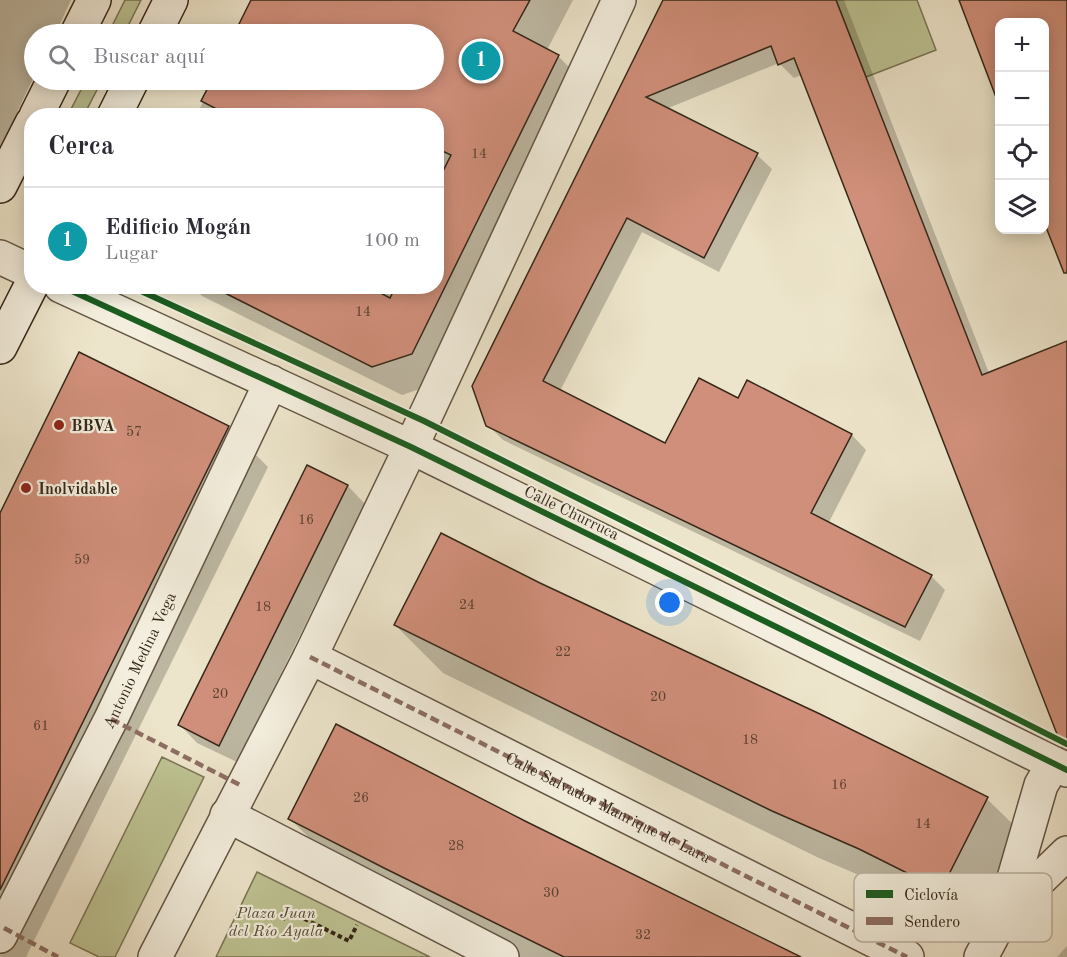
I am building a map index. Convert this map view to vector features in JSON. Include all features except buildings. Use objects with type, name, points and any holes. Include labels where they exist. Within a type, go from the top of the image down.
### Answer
[{"type":"street","points":[[82,24],[94,0]]},
{"type":"street","points":[[159,24],[171,0]]},
{"type":"street","points":[[155,957],[310,657],[620,0]]},
{"type":"street","points":[[40,108],[49,90]]},
{"type":"street","points":[[118,108],[127,90]]},
{"type":"street","points":[[0,186],[24,139]]},
{"type":"street","points":[[0,257],[24,268]]},
{"type":"street","points":[[0,347],[27,294]]},
{"type":"street","name":"Calle Churruca","points":[[78,294],[411,447],[1060,767]]},
{"type":"street","name":"Antonio Medina Vega","points":[[0,936],[111,719],[271,382]]},
{"type":"street","name":"Calle Salvador Manrique de Lara","points":[[310,657],[854,930]]},
{"type":"street","points":[[1015,873],[1041,785],[1060,767]]},
{"type":"street","points":[[227,815],[502,957]]},
{"type":"street","points":[[1047,873],[1067,853]]},
{"type":"street","name":"Calle Salvador Manrique de Lara","points":[[877,942],[907,957]]},
{"type":"street","points":[[981,957],[989,942]]},
{"type":"path","points":[[283,920],[287,910],[349,941],[358,921]]},
{"type":"green space","points":[[125,0],[141,0],[129,24],[113,24]]},
{"type":"green space","points":[[836,0],[917,0],[936,50],[866,77]]},
{"type":"green space","points":[[81,90],[97,90],[88,108],[72,108]]},
{"type":"green space","points":[[162,757],[204,777],[115,957],[99,957],[70,943]]},
{"type":"green space","name":"Plaza Juan del Río Ayala","points":[[257,872],[430,957],[216,957]]},
{"type":"marked path","points":[[310,657],[854,930]]},
{"type":"marked path","points":[[111,719],[242,786]]},
{"type":"marked path","points":[[4,928],[58,957]]},
{"type":"marked path","points":[[877,942],[907,957]]},
{"type":"cycle path","points":[[78,294],[411,447],[1067,770]]},
{"type":"cycle path","points":[[147,294],[424,421],[1067,744]]},
{"type":"place","name":"Edificio Mogán","points":[[481,61]]},
{"type":"place","name":"BBVA","points":[[59,425]]},
{"type":"place","name":"Inolvidable","points":[[26,488]]}]
